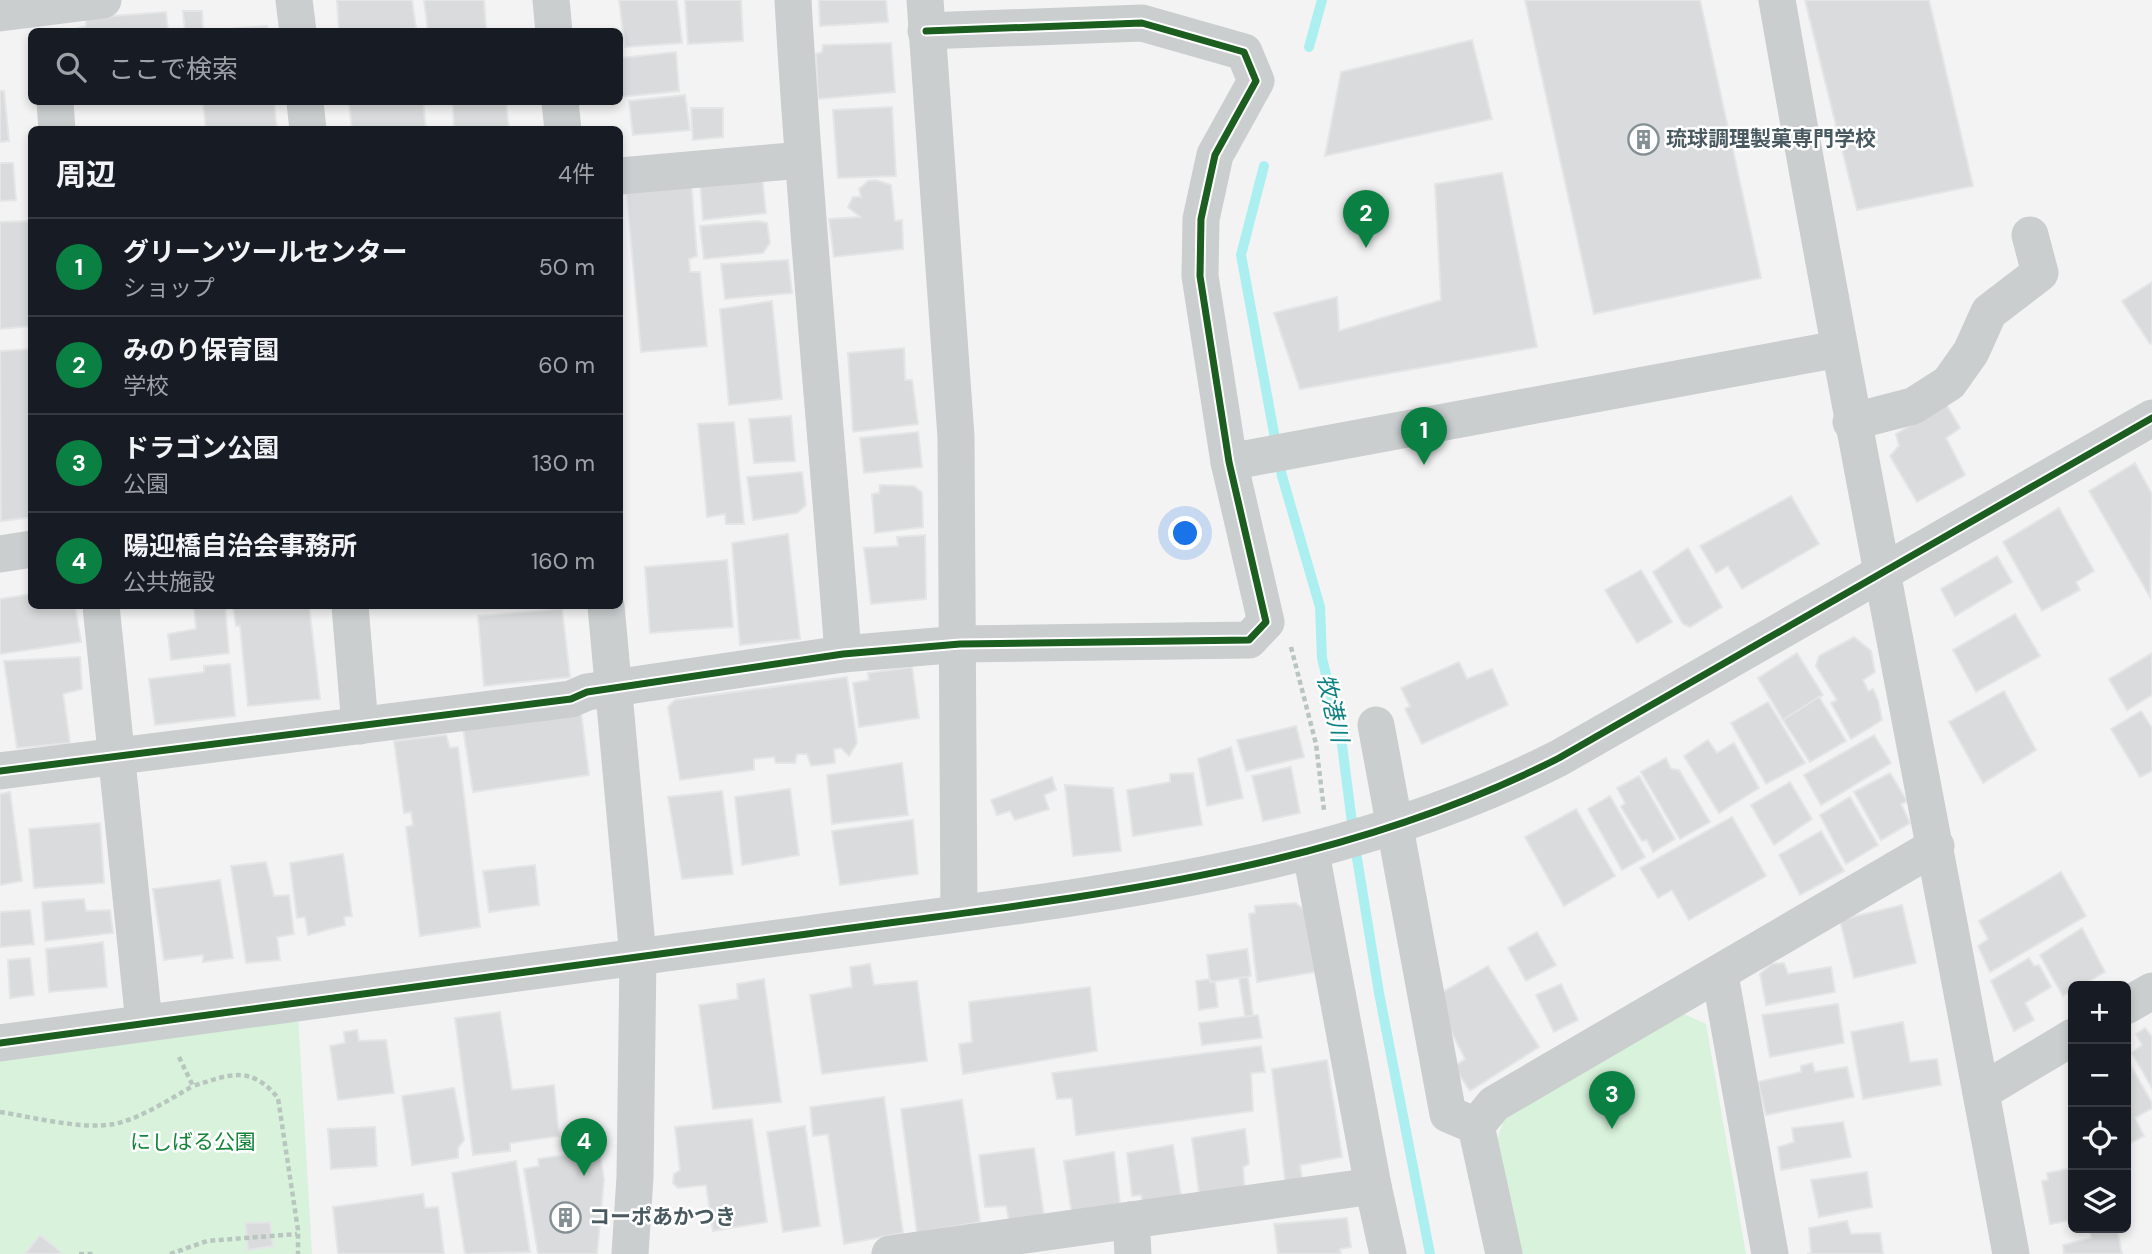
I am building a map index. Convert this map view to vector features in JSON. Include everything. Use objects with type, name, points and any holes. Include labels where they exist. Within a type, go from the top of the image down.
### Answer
[{"type":"street","points":[[0,13],[47,19],[103,0]]},
{"type":"street","points":[[294,0],[298,28]]},
{"type":"street","points":[[551,0],[554,28]]},
{"type":"street","points":[[793,0],[802,160],[823,378],[843,654]]},
{"type":"street","points":[[1777,0],[1851,422],[1884,573],[2011,1254]]},
{"type":"street","points":[[0,771],[571,699],[586,692],[614,687],[843,654],[960,644],[1249,640],[1266,622],[1229,461],[1200,276],[1201,219],[1215,155],[1256,81],[1244,52],[1146,11],[926,16],[956,437],[960,644],[959,913]]},
{"type":"street","points":[[55,105],[57,126]]},
{"type":"street","points":[[305,105],[308,126]]},
{"type":"street","points":[[560,105],[563,126]]},
{"type":"street","points":[[623,176],[802,160]]},
{"type":"street","points":[[1851,422],[1913,406],[1949,383],[1971,352],[1989,312],[2040,273],[2031,234]]},
{"type":"street","points":[[1229,461],[1838,349]]},
{"type":"street","points":[[0,1043],[959,913],[1185,879],[1323,841],[1387,830],[1471,800],[1559,758],[2152,418]]},
{"type":"street","points":[[0,554],[28,550]]},
{"type":"street","points":[[101,609],[114,756],[155,1021]]},
{"type":"street","points":[[350,609],[360,726]]},
{"type":"street","points":[[606,609],[638,957],[635,1177],[630,1254]]},
{"type":"street","points":[[1376,725],[1387,830],[1448,1114],[1476,1126]]},
{"type":"street","points":[[1323,841],[1373,1186],[1388,1254]]},
{"type":"street","points":[[1476,1126],[1494,1104],[1720,975],[1936,846]]},
{"type":"street","points":[[1720,975],[1770,1254]]},
{"type":"street","points":[[2131,1003],[2152,991]]},
{"type":"street","points":[[1981,1092],[2068,1040]]},
{"type":"street","points":[[1476,1126],[1504,1254]]},
{"type":"street","points":[[890,1254],[1132,1237],[1373,1186]]},
{"type":"path","points":[[1266,622],[1292,648],[1317,744],[1323,841]]},
{"type":"path","points":[[155,1021],[192,1086]]},
{"type":"path","points":[[0,1112],[72,1123],[112,1124],[140,1115],[192,1086],[233,1074],[250,1075],[267,1084],[278,1098],[298,1254]]},
{"type":"path","points":[[170,1254],[207,1241],[297,1234]]},
{"type":"path","points":[[79,1254],[93,1254]]},
{"type":"green space","name":"にしばる公園","points":[[298,1014],[312,1254],[0,1254],[0,1061]]},
{"type":"green space","points":[[1684,1014],[1706,1024],[1746,1254],[1519,1254],[1495,1146],[1506,1113]]},
{"type":"building","points":[[337,0],[412,0],[416,28],[339,28]]},
{"type":"building","points":[[424,0],[484,0],[486,28],[428,28]]},
{"type":"building","points":[[619,0],[677,0],[682,43],[625,47]]},
{"type":"building","points":[[685,0],[741,0],[743,41],[688,44]]},
{"type":"building","points":[[819,0],[886,0],[888,22],[820,26]]},
{"type":"building","name":"琉球調理製菓専門学校","points":[[1525,0],[1700,0],[1761,278],[1594,314]]},
{"type":"building","points":[[1805,0],[1929,0],[1973,186],[1857,210]]},
{"type":"building","points":[[183,11],[202,11],[203,28],[185,28]]},
{"type":"building","points":[[166,12],[168,28],[79,28],[86,26],[86,18]]},
{"type":"building","points":[[1472,40],[1492,119],[1325,156],[1341,72]]},
{"type":"building","points":[[891,43],[895,92],[818,99],[816,54],[822,52],[823,45]]},
{"type":"building","points":[[676,52],[679,91],[623,97],[623,58]]},
{"type":"building","points":[[0,91],[4,91],[9,141],[0,142]]},
{"type":"building","points":[[685,95],[690,130],[633,135],[629,101]]},
{"type":"building","points":[[203,105],[274,105],[277,126],[206,126]]},
{"type":"building","points":[[349,105],[423,105],[426,126],[352,126]]},
{"type":"building","points":[[453,105],[506,105],[509,126],[454,126]]},
{"type":"building","points":[[892,107],[896,176],[838,178],[833,110]]},
{"type":"building","points":[[691,108],[723,108],[723,137],[693,140]]},
{"type":"building","points":[[0,163],[13,163],[16,200],[0,201]]},
{"type":"building","points":[[1502,173],[1537,347],[1300,389],[1274,313],[1337,297],[1339,331],[1441,300],[1435,184]]},
{"type":"building","points":[[762,176],[766,213],[703,220],[700,181]]},
{"type":"building","points":[[691,180],[697,256],[689,259],[690,272],[700,272],[707,346],[641,352],[626,186]]},
{"type":"building","points":[[876,180],[891,185],[895,221],[902,220],[903,249],[834,257],[829,219],[860,217],[848,207],[853,197],[861,197],[859,189],[868,181]]},
{"type":"building","points":[[28,221],[28,326],[0,329],[0,222]]},
{"type":"building","points":[[758,221],[767,223],[770,243],[763,253],[704,259],[700,226]]},
{"type":"building","points":[[788,260],[792,293],[725,299],[721,264]]},
{"type":"building","points":[[2152,282],[2152,343],[2150,344],[2122,301]]},
{"type":"building","points":[[772,301],[782,399],[729,405],[720,309]]},
{"type":"building","points":[[904,348],[905,380],[912,380],[918,424],[853,432],[848,353]]},
{"type":"building","points":[[28,349],[28,518],[1,521],[0,351]]},
{"type":"building","points":[[1946,404],[1960,428],[1946,438],[1965,475],[1917,502],[1890,456],[1899,446],[1896,434]]},
{"type":"building","points":[[791,416],[795,461],[754,463],[749,419]]},
{"type":"building","points":[[734,422],[744,524],[726,524],[725,514],[707,517],[698,424]]},
{"type":"building","points":[[918,432],[922,467],[864,473],[860,438]]},
{"type":"building","points":[[2135,463],[2152,494],[2150,597],[2089,491]]},
{"type":"building","points":[[802,472],[806,505],[797,513],[753,520],[747,477]]},
{"type":"building","points":[[880,485],[914,486],[922,493],[923,527],[875,533],[872,494],[879,493]]},
{"type":"building","points":[[1791,496],[1819,544],[1742,589],[1728,566],[1716,573],[1700,546]]},
{"type":"building","points":[[2059,508],[2094,571],[2076,582],[2080,590],[2042,611],[2003,542]]},
{"type":"building","points":[[788,534],[800,639],[740,645],[732,543]]},
{"type":"building","points":[[925,535],[926,599],[871,604],[864,548],[898,546],[897,537]]},
{"type":"building","points":[[1688,548],[1722,607],[1690,627],[1683,624],[1653,572]]},
{"type":"building","points":[[1997,556],[2012,582],[1955,616],[1941,589]]},
{"type":"building","points":[[727,560],[733,627],[650,633],[645,567]]},
{"type":"building","points":[[1641,570],[1672,622],[1637,643],[1605,590]]},
{"type":"building","points":[[28,595],[28,609],[76,609],[81,642],[0,654],[0,599]]},
{"type":"building","points":[[194,609],[225,609],[229,653],[171,660],[168,634],[196,629]]},
{"type":"building","points":[[233,609],[309,609],[320,699],[248,706],[240,626],[236,626]]},
{"type":"building","points":[[562,609],[570,677],[484,686],[478,616]]},
{"type":"building","points":[[2015,614],[2040,656],[1976,692],[1953,650]]},
{"type":"building","points":[[1854,637],[1871,651],[1875,672],[1863,680],[1868,691],[1873,689],[1882,720],[1851,739],[1831,703],[1837,700],[1816,666],[1819,656]]},
{"type":"building","points":[[1797,653],[1823,695],[1783,720],[1758,678]]},
{"type":"building","points":[[2152,653],[2152,695],[2127,710],[2109,679]]},
{"type":"building","points":[[80,657],[82,689],[63,694],[70,743],[17,748],[4,661]]},
{"type":"building","points":[[1459,662],[1467,679],[1492,669],[1508,705],[1422,744],[1405,709],[1410,706],[1401,688]]},
{"type":"building","points":[[230,664],[235,716],[155,725],[149,679],[204,672],[204,666]]},
{"type":"building","points":[[912,667],[919,718],[859,727],[853,683],[869,680],[868,673]]},
{"type":"building","points":[[847,677],[857,743],[849,756],[841,748],[834,749],[835,763],[811,766],[807,754],[797,754],[795,763],[776,763],[774,757],[754,759],[754,770],[680,780],[668,707],[675,700]]},
{"type":"building","points":[[2004,691],[2036,750],[1983,783],[1949,722]]},
{"type":"building","points":[[1819,697],[1846,741],[1810,762],[1783,720]]},
{"type":"building","points":[[1768,702],[1805,763],[1766,784],[1731,723]]},
{"type":"building","points":[[2141,711],[2152,728],[2152,771],[2140,777],[2111,729]]},
{"type":"building","points":[[581,713],[589,775],[473,792],[463,728]]},
{"type":"building","points":[[1296,726],[1304,757],[1246,771],[1237,740]]},
{"type":"building","points":[[446,735],[450,748],[458,747],[480,927],[420,936],[406,827],[413,825],[411,812],[404,813],[394,741]]},
{"type":"building","points":[[1874,735],[1891,763],[1821,805],[1804,775]]},
{"type":"building","points":[[1708,740],[1717,753],[1734,743],[1759,788],[1719,813],[1684,756]]},
{"type":"building","points":[[1231,747],[1243,798],[1207,806],[1198,759]]},
{"type":"building","points":[[1666,758],[1671,769],[1679,770],[1710,822],[1680,839],[1641,772]]},
{"type":"building","points":[[902,763],[908,815],[832,824],[827,775]]},
{"type":"building","points":[[1291,767],[1300,813],[1263,821],[1252,776]]},
{"type":"building","points":[[1193,773],[1202,825],[1133,836],[1127,790],[1170,782],[1170,774]]},
{"type":"building","points":[[1890,773],[1907,801],[1901,804],[1910,823],[1881,840],[1854,792]]},
{"type":"building","points":[[1639,776],[1675,839],[1653,852],[1647,840],[1642,841],[1621,807],[1625,803],[1617,788]]},
{"type":"building","points":[[1052,777],[1056,790],[1044,795],[1049,809],[1015,820],[1010,811],[997,815],[991,800]]},
{"type":"building","points":[[1790,782],[1812,819],[1774,845],[1751,805]]},
{"type":"building","points":[[1065,785],[1113,788],[1121,851],[1073,856]]},
{"type":"building","points":[[790,789],[799,855],[742,865],[735,797]]},
{"type":"building","points":[[722,791],[733,874],[682,879],[668,797]]},
{"type":"building","points":[[10,792],[22,881],[0,885],[0,794]]},
{"type":"building","points":[[1610,796],[1645,857],[1622,870],[1588,809]]},
{"type":"building","points":[[1850,797],[1878,845],[1846,864],[1820,815]]},
{"type":"building","points":[[1576,809],[1615,876],[1564,906],[1525,837]]},
{"type":"building","points":[[1732,817],[1766,876],[1689,920],[1672,890],[1658,898],[1640,868]]},
{"type":"building","points":[[913,820],[918,874],[840,885],[832,831]]},
{"type":"building","points":[[100,823],[104,883],[34,888],[29,829]]},
{"type":"building","points":[[1821,831],[1844,871],[1800,895],[1779,855]]},
{"type":"building","points":[[343,854],[352,916],[344,917],[345,925],[308,935],[305,917],[297,918],[290,863]]},
{"type":"building","points":[[266,862],[274,896],[289,895],[294,934],[277,937],[280,960],[246,963],[231,866]]},
{"type":"building","points":[[535,865],[539,905],[489,912],[483,871]]},
{"type":"building","points":[[2061,872],[2086,916],[1990,972],[1978,946],[1988,939],[1979,921]]},
{"type":"building","points":[[220,880],[233,958],[203,962],[203,955],[164,960],[153,889]]},
{"type":"building","points":[[84,899],[86,911],[110,910],[113,933],[45,941],[42,902]]},
{"type":"building","points":[[1296,903],[1304,910],[1315,972],[1257,982],[1249,914],[1255,913],[1255,906]]},
{"type":"building","points":[[1902,905],[1916,963],[1854,978],[1840,920]]},
{"type":"building","points":[[30,910],[34,944],[0,947],[0,912]]},
{"type":"building","points":[[2082,928],[2105,972],[2089,981],[2068,981],[2068,993],[2063,996],[2040,955]]},
{"type":"building","points":[[1537,932],[1556,965],[1526,981],[1508,948]]},
{"type":"building","points":[[103,942],[107,987],[49,992],[46,949]]},
{"type":"building","points":[[1247,949],[1251,976],[1210,982],[1207,955]]},
{"type":"building","points":[[30,958],[34,995],[10,998],[8,960]]},
{"type":"building","points":[[2029,958],[2034,966],[2039,965],[2051,987],[2025,1003],[2034,1020],[2014,1031],[1991,981]]},
{"type":"building","points":[[1784,963],[1788,974],[1831,967],[1835,992],[1766,1005],[1760,974],[1771,964]]},
{"type":"building","points":[[870,964],[874,985],[917,981],[927,1061],[822,1074],[810,995],[852,987],[850,967]]},
{"type":"building","points":[[1488,966],[1539,1047],[1470,1091],[1454,1067],[1465,1059],[1434,997]]},
{"type":"building","points":[[1248,977],[1253,1016],[1245,1017],[1239,978]]},
{"type":"building","points":[[764,979],[781,1102],[713,1109],[699,1005],[738,999],[737,984]]},
{"type":"building","points":[[1210,979],[1210,982],[1215,982],[1218,1007],[1199,1010],[1196,981]]},
{"type":"building","points":[[1561,984],[1578,1020],[1554,1032],[1536,995]]},
{"type":"building","points":[[1090,987],[1097,1051],[963,1074],[959,1044],[972,1042],[969,1002]]},
{"type":"building","points":[[1838,1004],[1844,1043],[1770,1057],[1762,1015]]},
{"type":"building","points":[[500,1012],[512,1090],[554,1085],[559,1136],[510,1143],[510,1151],[473,1155],[455,1018]]},
{"type":"building","points":[[1258,1015],[1262,1038],[1202,1045],[1199,1023]]},
{"type":"building","points":[[1903,1022],[1910,1062],[1937,1059],[1941,1085],[1863,1099],[1851,1032]]},
{"type":"building","points":[[2145,1028],[2152,1037],[2152,1088],[2132,1053],[2142,1045],[2136,1034]]},
{"type":"building","points":[[357,1030],[359,1041],[386,1040],[394,1093],[338,1100],[330,1046],[345,1043],[344,1032]]},
{"type":"building","points":[[1261,1046],[1265,1072],[1251,1073],[1253,1111],[1076,1135],[1072,1098],[1057,1099],[1052,1073]]},
{"type":"building","points":[[1327,1060],[1342,1157],[1300,1165],[1303,1186],[1286,1188],[1272,1069]]},
{"type":"building","points":[[1812,1063],[1815,1072],[1847,1067],[1854,1097],[1766,1115],[1758,1082],[1801,1072],[1801,1066]]},
{"type":"building","points":[[2131,1066],[2152,1103],[2152,1108],[2135,1118],[2144,1136],[2131,1143]]},
{"type":"building","points":[[454,1088],[464,1140],[458,1148],[458,1158],[412,1165],[402,1096]]},
{"type":"building","points":[[884,1097],[903,1233],[844,1244],[828,1134],[813,1136],[810,1107]]},
{"type":"building","points":[[962,1100],[980,1222],[917,1233],[901,1109]]},
{"type":"building","points":[[752,1119],[767,1222],[713,1231],[706,1185],[678,1188],[673,1183],[674,1174],[680,1170],[675,1127]]},
{"type":"building","points":[[1843,1122],[1851,1157],[1781,1170],[1778,1147],[1794,1142],[1792,1128]]},
{"type":"building","points":[[805,1126],[820,1226],[783,1232],[767,1132]]},
{"type":"building","points":[[375,1127],[377,1166],[331,1169],[328,1129]]},
{"type":"building","points":[[1245,1129],[1249,1164],[1243,1167],[1245,1193],[1200,1200],[1192,1138]]},
{"type":"building","points":[[1173,1145],[1182,1203],[1144,1207],[1141,1195],[1132,1196],[1127,1153]]},
{"type":"building","points":[[1034,1148],[1045,1223],[1011,1228],[1006,1206],[985,1207],[979,1155]]},
{"type":"building","name":"コーポあかつき","points":[[599,1150],[604,1179],[597,1254],[538,1254],[524,1169],[539,1166],[538,1159]]},
{"type":"building","points":[[1114,1152],[1120,1204],[1072,1216],[1064,1161]]},
{"type":"building","points":[[516,1161],[530,1252],[465,1254],[452,1173]]},
{"type":"building","points":[[2068,1169],[2068,1221],[2050,1224],[2042,1181],[2048,1180],[2047,1173]]},
{"type":"building","points":[[1867,1172],[1872,1207],[1819,1217],[1811,1180]]},
{"type":"building","points":[[423,1194],[425,1208],[438,1207],[444,1254],[338,1254],[333,1207]]},
{"type":"building","points":[[1347,1218],[1351,1247],[1340,1249],[1341,1254],[1278,1254],[1274,1224]]},
{"type":"building","points":[[1847,1221],[1851,1234],[1880,1233],[1883,1254],[1807,1254],[1811,1253],[1809,1228]]},
{"type":"building","points":[[270,1222],[273,1246],[248,1250],[245,1223]]},
{"type":"building","points":[[2090,1233],[2118,1233],[2122,1254],[2064,1254],[2063,1245],[2091,1238]]},
{"type":"building","points":[[40,1235],[61,1252],[60,1254],[25,1254]]},
{"type":"waterway","name":"牧港川","points":[[1309,47],[1322,0]]},
{"type":"waterway","name":"牧港川","points":[[1264,166],[1241,255],[1282,476],[1320,607],[1322,658],[1341,737],[1355,846],[1379,993],[1430,1254]]},
{"type":"cycle path","points":[[0,771],[571,699],[587,692],[843,654],[960,644],[1249,640],[1266,622],[1229,462],[1200,276],[1201,219],[1215,155],[1256,81],[1244,52],[1142,23],[926,31]]},
{"type":"cycle path","points":[[0,1043],[1091,895],[1188,878],[1283,857],[1377,831],[1469,799],[1559,758],[2152,418]]},
{"type":"place","name":"琉球調理製菓専門学校","points":[[1643,139]]},
{"type":"place","name":"みのり保育園","points":[[1366,248]]},
{"type":"place","name":"グリーンツールセンター","points":[[1424,465]]},
{"type":"place","name":"ドラゴン公園","points":[[1612,1129]]},
{"type":"place","name":"陽迎橋自治会事務所","points":[[584,1176]]},
{"type":"place","name":"コーポあかつき","points":[[566,1217]]}]
